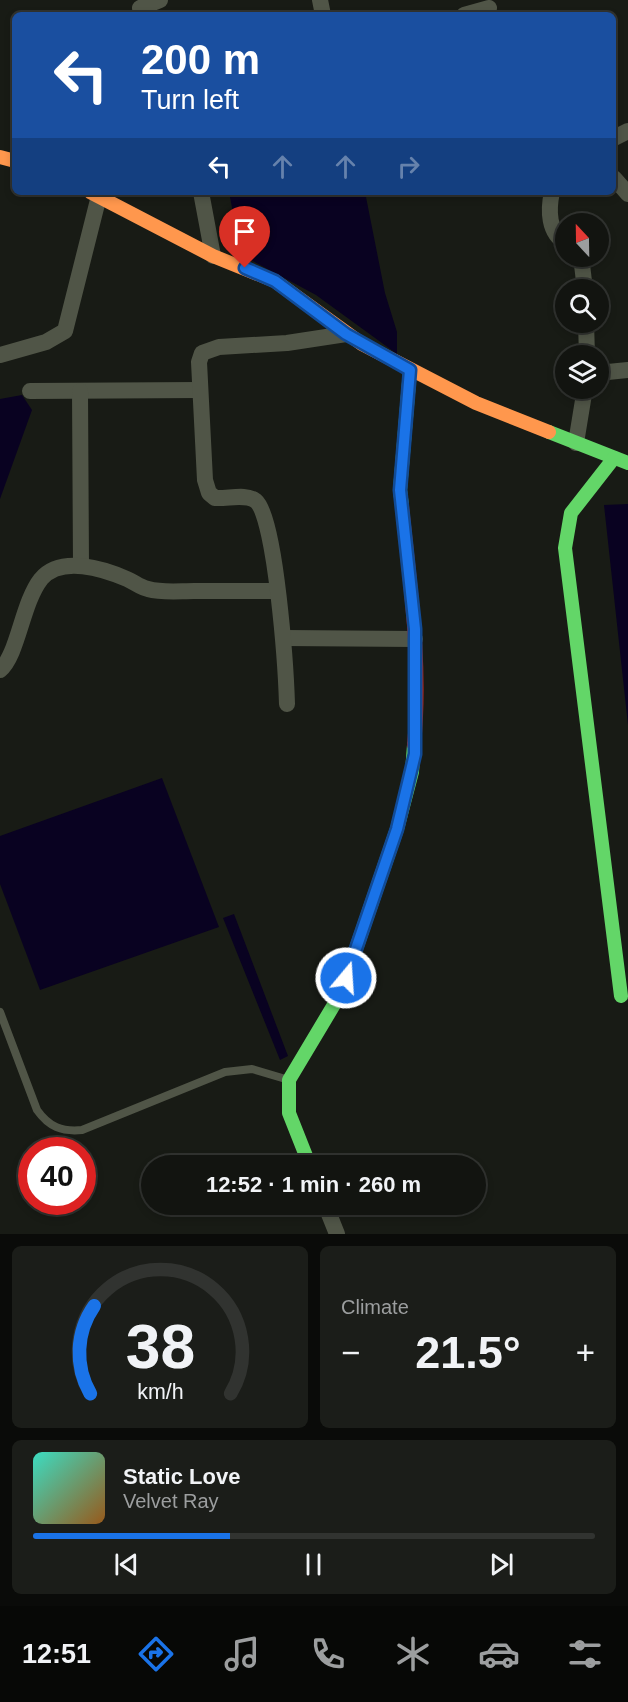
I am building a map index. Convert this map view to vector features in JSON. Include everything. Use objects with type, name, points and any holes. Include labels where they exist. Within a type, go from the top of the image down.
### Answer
[{"type":"street","points":[[140,8],[160,0]]},
{"type":"street","points":[[616,180],[628,194]]},
{"type":"street","points":[[0,355],[46,342],[65,331],[94,195]]},
{"type":"street","points":[[96,195],[213,256],[275,281],[346,334],[410,370],[476,403],[628,463]]},
{"type":"street","points":[[202,195],[213,256]]},
{"type":"street","points":[[552,195],[552,226],[555,234]]},
{"type":"street","points":[[287,704],[284,638],[266,523],[258,502],[243,496],[215,498],[209,493],[205,480],[199,362],[202,353],[207,350],[287,343],[346,334]]},
{"type":"street","points":[[306,1155],[289,1113],[285,1094],[289,1080],[335,1003],[397,829],[415,754],[415,639],[400,490],[410,370]]},
{"type":"street","points":[[609,372],[628,370]]},
{"type":"street","points":[[30,391],[199,390]]},
{"type":"street","points":[[80,391],[81,566]]},
{"type":"street","points":[[576,443],[583,399]]},
{"type":"street","points":[[614,458],[571,513],[565,548],[621,996]]},
{"type":"street","points":[[0,670],[6,665],[19,625],[42,578],[54,570],[81,566],[106,571],[147,589],[277,591]]},
{"type":"street","points":[[284,638],[415,639]]},
{"type":"street","points":[[329,1215],[337,1234]]},
{"type":"lane","points":[[0,1012],[37,1110],[45,1122],[69,1131],[82,1130],[225,1072],[252,1069],[289,1080]]},
{"type":"shaded area","points":[[230,195],[366,195],[385,293],[397,332],[397,354],[316,295],[249,259],[239,244]]},
{"type":"shaded area","points":[[22,395],[32,410],[0,499],[0,399]]},
{"type":"shaded area","points":[[628,504],[628,725],[604,505]]},
{"type":"shaded area","points":[[162,778],[219,927],[40,990],[0,884],[0,836]]},
{"type":"shaded area","points":[[234,914],[288,1056],[280,1060],[223,918]]},
{"type":"traffic: fast","points":[[402,506],[400,490],[410,370]]},
{"type":"traffic: fast","points":[[549,432],[628,463]]},
{"type":"traffic: fast","points":[[614,458],[571,513],[565,548],[621,996]]},
{"type":"traffic: fast","points":[[306,1155],[289,1113],[289,1080],[335,1003],[346,978],[397,829],[412,772],[414,745]]},
{"type":"traffic: slow","points":[[0,157],[12,160]]},
{"type":"traffic: slow","points":[[96,195],[213,256],[275,281],[362,344],[476,403],[549,432]]},
{"type":"traffic: jam","points":[[402,506],[416,655],[414,745]]},
{"type":"route","points":[[245,268],[275,281],[346,334],[410,370],[400,490],[415,629],[417,717],[415,754],[397,829],[346,978]]}]
